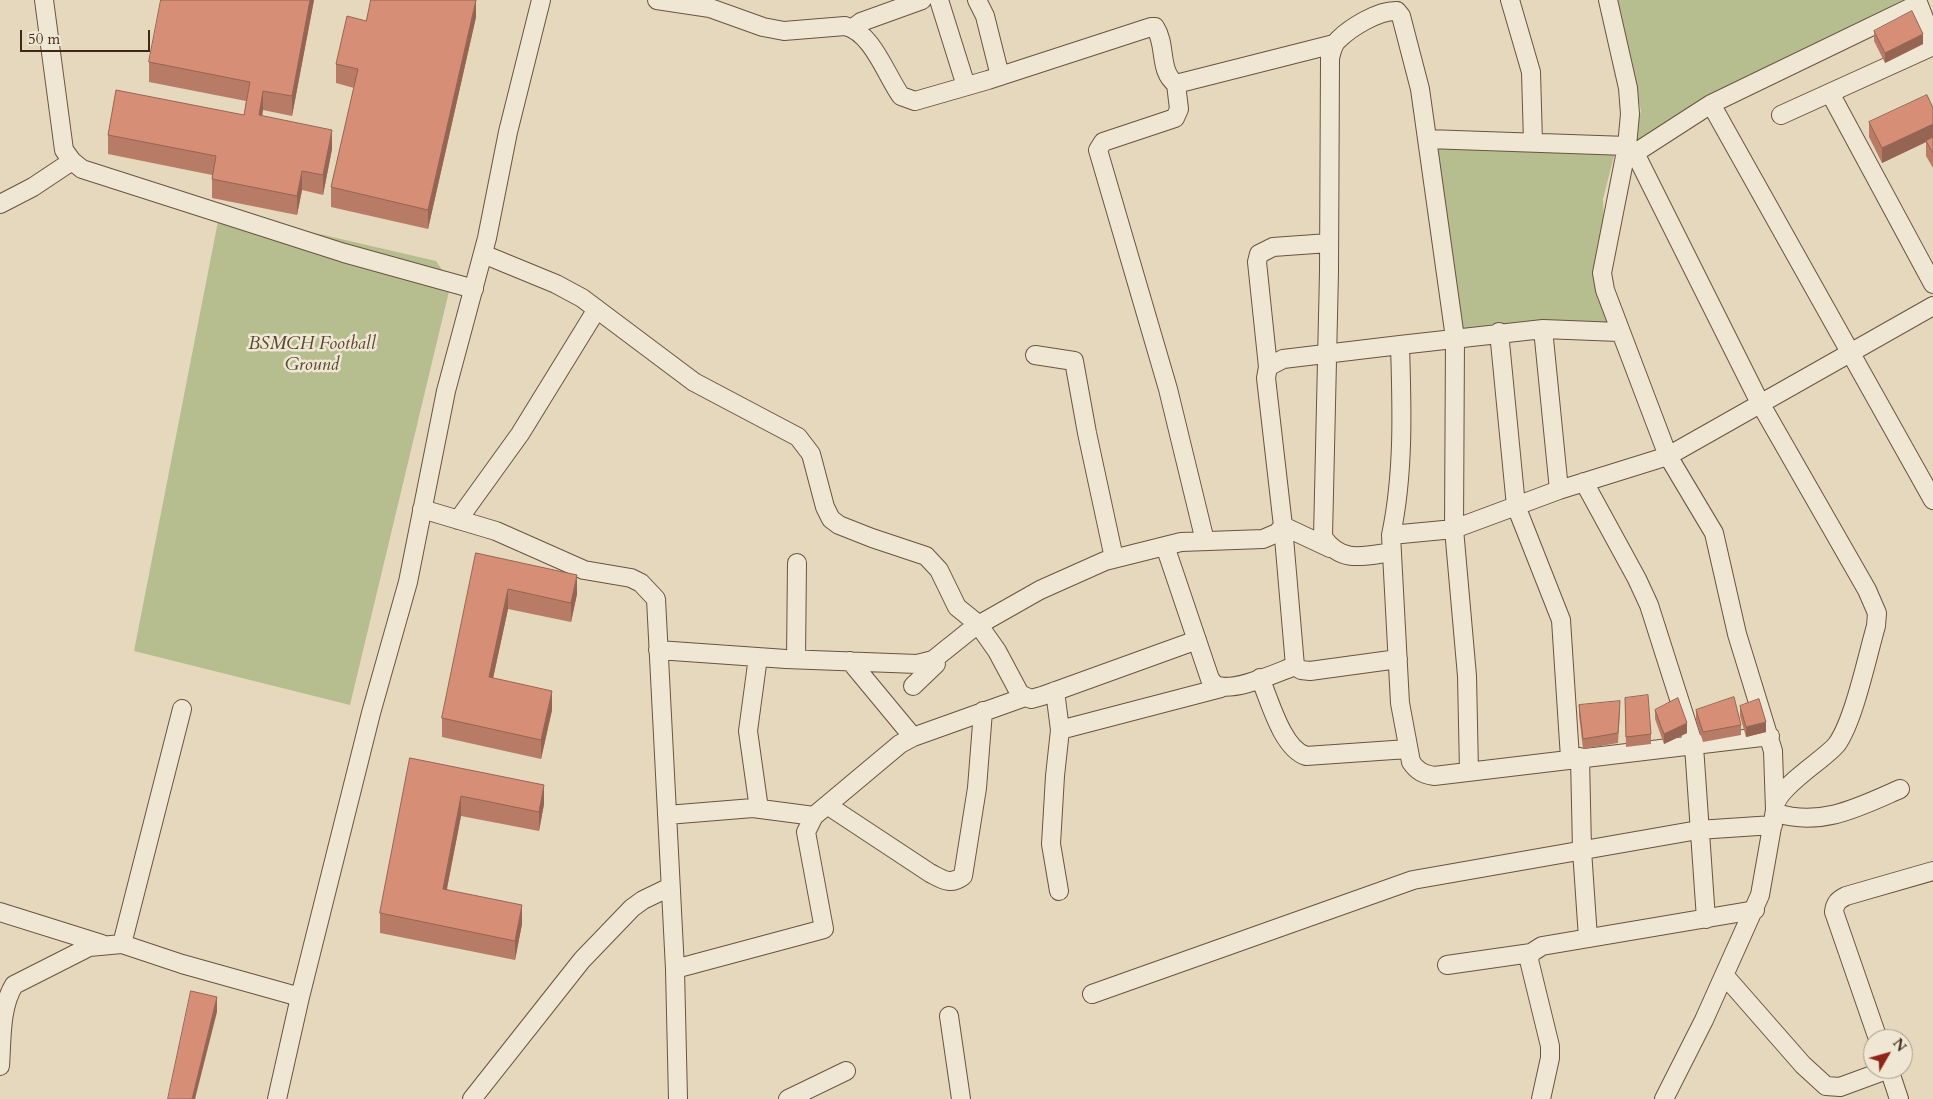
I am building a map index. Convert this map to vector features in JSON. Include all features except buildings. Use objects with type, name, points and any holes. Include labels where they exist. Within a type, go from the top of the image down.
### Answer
[{"type":"street","points":[[44,0],[64,150],[72,161],[82,169],[326,247],[474,288]]},
{"type":"street","points":[[277,1099],[300,997],[372,714],[408,582],[446,391],[483,254],[508,132],[541,0]]},
{"type":"street","points":[[657,0],[710,8],[763,27],[784,31],[845,26],[854,28],[866,38],[897,90],[908,100],[916,101],[1155,27],[1159,33],[1166,74],[1176,84],[1179,114],[1175,118],[1103,142],[1098,150],[1168,388],[1205,541]]},
{"type":"street","points":[[854,28],[861,22],[922,0]]},
{"type":"street","points":[[939,0],[966,86]]},
{"type":"street","points":[[977,0],[985,16],[1000,76]]},
{"type":"street","points":[[1510,0],[1531,72],[1533,142]]},
{"type":"street","points":[[1608,0],[1628,88],[1631,150],[1602,273],[1605,290],[1619,332],[1668,456],[1714,533],[1737,634],[1770,736],[1773,751],[1774,818]]},
{"type":"street","points":[[1427,139],[1533,142],[1631,150],[1711,104],[1918,2],[1933,41]]},
{"type":"street","points":[[1176,84],[1334,44],[1358,26],[1381,14],[1397,11],[1405,27],[1420,89],[1455,338],[1454,529],[1467,676],[1469,771]]},
{"type":"street","points":[[1330,548],[1323,537],[1329,243],[1330,58],[1334,44]]},
{"type":"street","points":[[1781,114],[1933,46]]},
{"type":"street","points":[[1830,93],[1933,284]]},
{"type":"street","points":[[1711,104],[1933,500]]},
{"type":"street","points":[[1631,150],[1760,404],[1867,590],[1877,613],[1876,626],[1848,721],[1841,737],[1827,755],[1782,792],[1775,803],[1764,882],[1755,910],[1725,976],[1664,1099]]},
{"type":"street","points":[[0,204],[33,187],[72,161]]},
{"type":"street","points":[[1295,666],[1283,526],[1266,378],[1268,367],[1257,262],[1259,254],[1273,247],[1329,243]]},
{"type":"street","points":[[483,254],[556,284],[597,309],[694,382],[798,437],[811,454],[825,507],[831,519],[872,538],[926,556],[939,570],[957,607],[978,624],[996,651],[1015,687],[1025,697],[1031,699],[1197,640]]},
{"type":"street","points":[[1283,526],[1346,556],[1391,543],[1454,529],[1559,490],[1668,456],[1933,306]]},
{"type":"street","points":[[458,520],[520,434],[597,309]]},
{"type":"street","points":[[1268,367],[1282,359],[1327,355],[1499,332],[1543,329],[1619,332]]},
{"type":"street","points":[[1543,329],[1559,490]]},
{"type":"street","points":[[1499,332],[1516,506],[1561,620],[1575,757],[1588,938]]},
{"type":"street","points":[[1400,345],[1402,413],[1391,543],[1400,703],[1411,762],[1424,774],[1434,776],[1575,757],[1694,746],[1770,736]]},
{"type":"street","points":[[1035,354],[1074,361],[1087,433],[1114,558]]},
{"type":"street","points":[[1584,482],[1637,579],[1649,605],[1694,746],[1698,830],[1706,918]]},
{"type":"street","points":[[422,509],[496,532],[584,570],[631,578],[641,583],[656,599],[675,969],[678,1099]]},
{"type":"street","points":[[658,650],[758,657],[917,664],[933,660],[978,624],[1040,590],[1114,558],[1165,546],[1205,541],[1263,539],[1277,533],[1283,526]]},
{"type":"street","points":[[1165,546],[1210,679],[1221,688]]},
{"type":"street","points":[[796,659],[797,563]]},
{"type":"street","points":[[758,657],[748,731],[759,809]]},
{"type":"street","points":[[1295,666],[1301,670],[1310,671],[1398,659]]},
{"type":"street","points":[[913,686],[936,664],[933,660]]},
{"type":"street","points":[[850,661],[913,737]]},
{"type":"street","points":[[1060,730],[1242,684],[1295,666]]},
{"type":"street","points":[[1260,678],[1286,740],[1299,754],[1306,756],[1408,749]]},
{"type":"street","points":[[1055,691],[1060,730],[1054,776],[1051,844],[1059,891]]},
{"type":"street","points":[[675,969],[824,929],[806,832],[821,810],[900,744],[913,737],[1025,697]]},
{"type":"street","points":[[122,944],[182,709]]},
{"type":"street","points":[[666,815],[759,809],[821,810],[947,882],[957,881],[962,876],[977,788],[984,711]]},
{"type":"street","points":[[1774,818],[1776,813],[1794,817],[1842,815],[1900,789]]},
{"type":"street","points":[[1092,994],[1413,880],[1774,818]]},
{"type":"street","points":[[1875,1029],[1837,921],[1835,906],[1839,900],[1846,896],[1933,870]]},
{"type":"street","points":[[472,1099],[582,960],[632,908],[643,900],[670,887]]},
{"type":"street","points":[[1447,965],[1531,953],[1542,946],[1755,910]]},
{"type":"street","points":[[0,912],[103,944]]},
{"type":"street","points":[[0,1066],[4,1009],[8,994],[14,985],[73,953],[103,944],[122,944],[182,964],[300,997]]},
{"type":"street","points":[[1531,953],[1529,960],[1550,1046],[1549,1064],[1542,1099]]},
{"type":"street","points":[[1725,976],[1808,1070],[1826,1086],[1840,1087],[1863,1079]]},
{"type":"street","points":[[949,1016],[962,1099]]},
{"type":"street","points":[[788,1099],[846,1071]]},
{"type":"street","points":[[1892,1079],[1899,1099]]},
{"type":"green space","points":[[1615,0],[1903,0],[1635,141],[1635,129],[1641,111]]},
{"type":"green space","points":[[1428,148],[1615,152],[1603,199],[1605,253],[1612,323],[1455,338],[1431,238]]},
{"type":"green space","name":"BSMCH Football Ground","points":[[220,211],[436,261],[451,283],[350,705],[134,651]]}]
